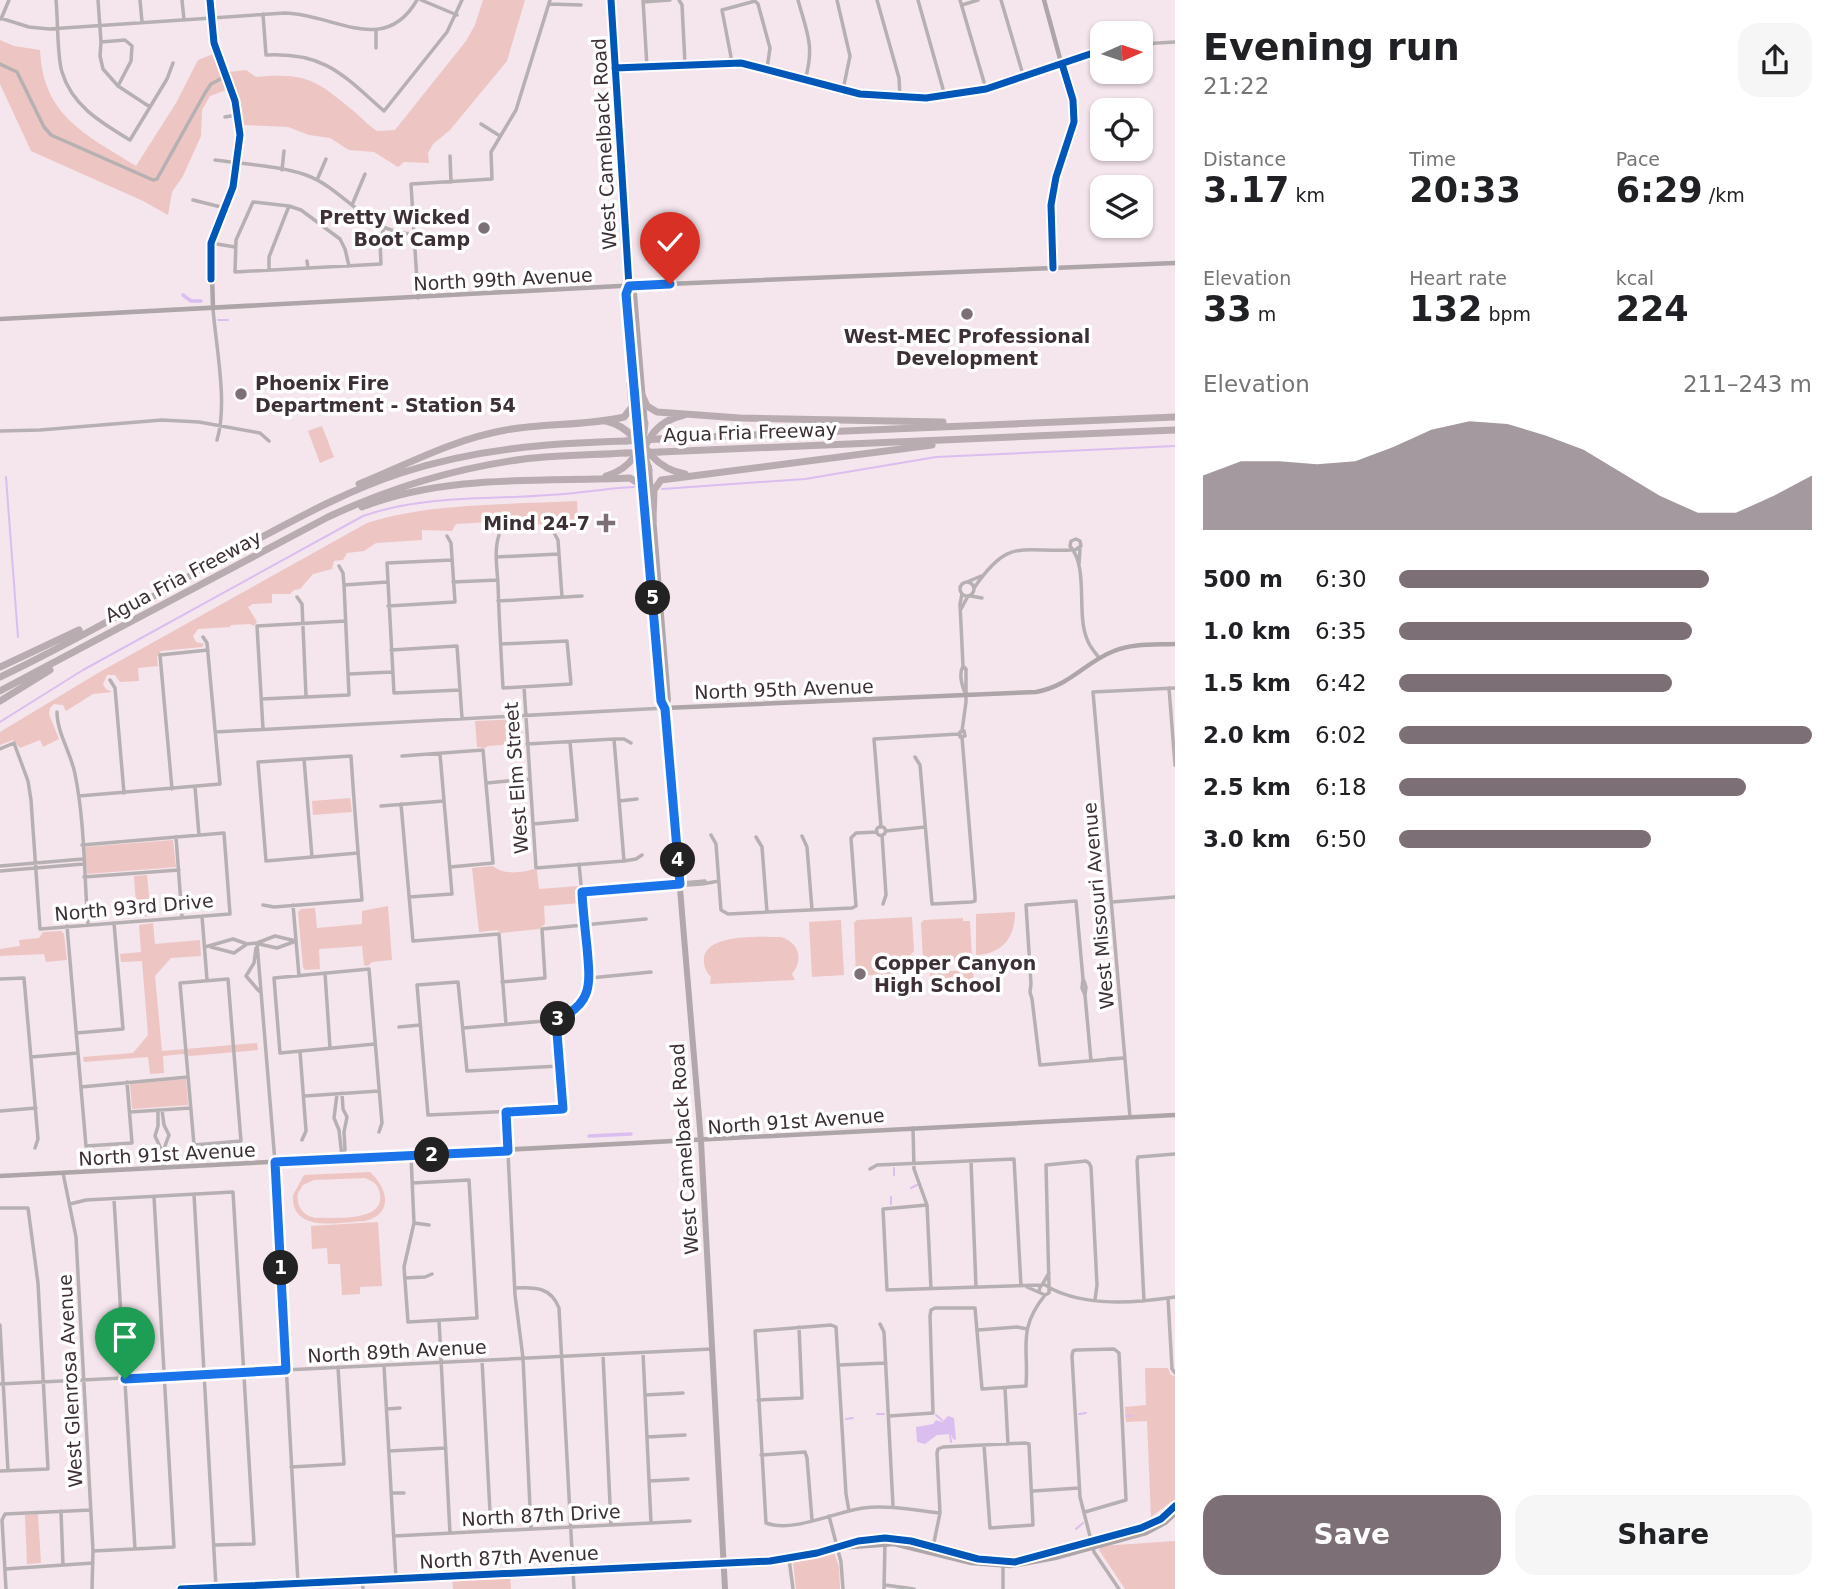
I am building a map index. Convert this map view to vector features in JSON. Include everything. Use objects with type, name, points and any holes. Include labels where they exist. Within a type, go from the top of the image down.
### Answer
[{"type":"highway","points":[[287,524],[299,513],[320,502],[454,444],[506,430],[621,418],[631,411],[632,375]]},
{"type":"highway","points":[[642,395],[647,406],[654,411],[990,425]]},
{"type":"highway","points":[[598,478],[623,468],[665,422],[691,414]]},
{"type":"highway","name":"Agua Fria Freeway","points":[[0,677],[287,524],[360,489],[395,475],[490,451],[659,439],[1175,416]]},
{"type":"highway","points":[[599,420],[615,424],[630,433],[670,469],[685,474],[697,474]]},
{"type":"highway","points":[[641,423],[645,470]]},
{"type":"highway","name":"Agua Fria Freeway","points":[[0,691],[339,512],[378,495],[441,475],[524,460],[626,453],[1175,431]]},
{"type":"highway","points":[[653,521],[654,490],[658,482],[697,474],[991,438]]},
{"type":"highway","points":[[290,537],[368,505],[417,491],[469,484],[633,479],[640,485],[643,495]]},
{"type":"highway","points":[[0,667],[78,631],[138,598],[161,590]]},
{"type":"highway","points":[[0,701],[146,617],[165,603]]},
{"type":"main road","points":[[210,0],[214,43],[239,115],[240,142],[233,187],[211,243],[213,309]]},
{"type":"main road","name":"West Camelback Road","points":[[611,0],[629,286],[626,294],[632,375],[641,423]]},
{"type":"main road","points":[[1044,0],[1073,100],[1074,122],[1056,177],[1051,205],[1053,268]]},
{"type":"main road","name":"North 99th Avenue","points":[[0,319],[629,286],[1175,263]]},
{"type":"main road","name":"West Camelback Road","points":[[629,286],[634,293],[642,395],[641,423]]},
{"type":"main road","name":"West Camelback Road","points":[[645,470],[643,495],[661,701],[665,709],[702,1141],[725,1589]]},
{"type":"main road","name":"West Camelback Road","points":[[645,470],[653,521],[660,600],[668,700],[665,709]]},
{"type":"main road","points":[[648,548],[655,593],[660,600],[656,606],[655,635]]},
{"type":"main road","name":"North 95th Avenue","points":[[665,709],[1036,692],[1068,681],[1116,650],[1130,646],[1175,644]]},
{"type":"main road","name":"North 91st Avenue","points":[[0,1176],[1175,1115]]},
{"type":"main road","name":"North 87th Avenue","points":[[181,1589],[789,1559],[885,1540],[932,1550],[971,1563],[1033,1563],[1150,1525],[1175,1506]]},
{"type":"main road","name":"North 87th Avenue","points":[[1093,1544],[1146,1533],[1175,1514]]},
{"type":"street","points":[[9,0],[1,18],[29,27],[59,29],[263,13],[303,14],[376,31],[399,23],[419,0],[457,15]]},
{"type":"street","points":[[56,0],[61,68],[75,98],[101,122],[131,140],[173,63]]},
{"type":"street","points":[[98,0],[101,63],[106,74],[118,86],[150,107]]},
{"type":"street","points":[[140,0],[142,22]]},
{"type":"street","points":[[182,0],[184,20]]},
{"type":"street","points":[[263,13],[266,55],[294,54],[323,63],[340,73],[384,111],[447,32],[462,0]]},
{"type":"street","points":[[647,66],[643,1],[670,0]]},
{"type":"street","points":[[798,0],[811,49],[805,80]]},
{"type":"street","points":[[836,0],[850,56],[844,90]]},
{"type":"street","points":[[877,0],[897,69],[900,97]]},
{"type":"street","points":[[918,0],[945,96]]},
{"type":"street","points":[[978,0],[961,3],[986,89]]},
{"type":"street","points":[[1001,0],[1024,78]]},
{"type":"street","points":[[679,1],[685,64]]},
{"type":"street","points":[[732,63],[722,10],[755,1],[770,48],[767,69]]},
{"type":"street","points":[[418,298],[411,184],[492,179],[491,152],[519,101],[550,2],[581,5]]},
{"type":"street","points":[[376,31],[376,48]]},
{"type":"street","points":[[101,42],[125,40],[132,46],[131,61],[118,86]]},
{"type":"street","points":[[1153,43],[1175,42]]},
{"type":"street","points":[[615,68],[732,63],[767,69],[844,90],[900,97],[945,96],[986,89],[1090,54]]},
{"type":"street","points":[[0,64],[17,72],[44,127],[51,135],[153,180],[158,178],[211,84],[226,76]]},
{"type":"street","points":[[891,71],[897,69]]},
{"type":"street","points":[[225,117],[239,115]]},
{"type":"street","points":[[481,124],[499,136]]},
{"type":"street","points":[[282,170],[284,151]]},
{"type":"street","points":[[450,156],[452,182]]},
{"type":"street","points":[[317,180],[326,159]]},
{"type":"street","points":[[215,160],[304,174],[317,180],[384,228],[414,234]]},
{"type":"street","points":[[352,205],[365,174]]},
{"type":"street","points":[[193,200],[225,208]]},
{"type":"street","points":[[349,266],[345,249],[336,235],[301,210],[289,206],[253,202],[235,247],[235,272],[349,266],[382,264],[381,236],[384,228]]},
{"type":"street","points":[[269,270],[269,257],[289,206]]},
{"type":"street","points":[[211,243],[235,247]]},
{"type":"street","points":[[307,261],[308,268]]},
{"type":"street","points":[[213,309],[222,406],[217,440]]},
{"type":"street","points":[[0,431],[162,420],[260,433],[269,441]]},
{"type":"street","points":[[553,531],[558,540],[562,597]]},
{"type":"street","name":"West Elm Street","points":[[499,535],[496,557],[503,688],[524,687],[536,868],[579,864]]},
{"type":"street","points":[[388,607],[455,602],[451,543],[447,536]]},
{"type":"street","points":[[1059,548],[1074,539],[1081,544],[1076,550]]},
{"type":"street","points":[[1070,543],[1076,550],[1079,564],[1085,636],[1100,658]]},
{"type":"street","points":[[961,608],[981,576],[1007,552],[1059,548],[1076,550]]},
{"type":"street","points":[[496,557],[559,554]]},
{"type":"street","points":[[452,560],[387,563],[388,607],[394,693],[460,690]]},
{"type":"street","points":[[261,699],[349,695],[344,585],[339,566]]},
{"type":"street","points":[[915,757],[920,765],[932,904],[975,901],[961,734],[966,669],[963,666],[960,588],[981,576]]},
{"type":"street","points":[[453,582],[498,579]]},
{"type":"street","points":[[344,585],[387,582]]},
{"type":"street","points":[[962,594],[982,598],[967,582]]},
{"type":"street","points":[[498,601],[582,596]]},
{"type":"street","points":[[297,597],[302,604],[306,696]]},
{"type":"street","points":[[262,729],[257,626],[346,621]]},
{"type":"street","points":[[79,796],[220,785],[208,650],[203,637]]},
{"type":"street","points":[[501,644],[567,641],[571,684],[524,687]]},
{"type":"street","points":[[391,650],[457,646],[462,719]]},
{"type":"street","points":[[172,789],[160,655],[208,650]]},
{"type":"street","points":[[349,674],[392,672]]},
{"type":"street","points":[[110,680],[115,688],[124,793]]},
{"type":"street","points":[[1175,688],[1169,688],[1175,765]]},
{"type":"street","name":"West Missouri Avenue","points":[[1130,1118],[1093,692],[1169,688]]},
{"type":"street","name":"North 95th Avenue","points":[[215,732],[665,709]]},
{"type":"street","points":[[57,712],[57,724],[70,755],[79,796],[88,925]]},
{"type":"street","points":[[877,832],[881,827],[874,739],[961,734]]},
{"type":"street","points":[[527,744],[614,739],[624,739],[631,743]]},
{"type":"street","points":[[614,739],[624,861]]},
{"type":"street","points":[[533,824],[577,820],[570,742]]},
{"type":"street","points":[[0,749],[14,743],[28,780],[36,865]]},
{"type":"street","points":[[402,756],[483,750],[493,863],[450,867]]},
{"type":"street","points":[[409,897],[452,894],[440,753]]},
{"type":"street","points":[[263,905],[362,900],[351,756],[258,762],[265,861],[358,853]]},
{"type":"street","points":[[304,759],[312,857]]},
{"type":"street","points":[[486,783],[530,779]]},
{"type":"street","points":[[82,845],[199,835],[195,787]]},
{"type":"street","points":[[619,801],[636,799]]},
{"type":"street","points":[[381,806],[444,801]]},
{"type":"street","points":[[401,804],[413,941],[499,934],[506,1024]]},
{"type":"street","points":[[881,827],[886,831]]},
{"type":"street","points":[[883,904],[886,895],[882,835],[886,831],[925,827]]},
{"type":"street","points":[[711,835],[716,844],[721,910],[724,913],[856,906],[852,835],[877,832],[882,835]]},
{"type":"street","name":"North 93rd Drive","points":[[36,865],[40,929],[230,914],[224,833],[199,835]]},
{"type":"street","points":[[802,836],[807,847],[812,910]]},
{"type":"street","points":[[176,837],[182,917]]},
{"type":"street","points":[[756,837],[762,847],[767,912]]},
{"type":"street","points":[[463,1028],[556,1020],[573,1013],[584,1000],[590,978],[579,864],[624,861],[642,855]]},
{"type":"street","points":[[0,868],[83,861]]},
{"type":"street","points":[[84,877],[179,870]]},
{"type":"street","points":[[582,892],[719,881]]},
{"type":"street","points":[[1112,902],[1175,897]]},
{"type":"street","points":[[1091,1061],[1085,995],[1082,988],[1076,901],[1026,905],[1030,992],[1040,1065],[1105,1060],[1125,1058]]},
{"type":"street","points":[[293,905],[299,976]]},
{"type":"street","points":[[202,916],[208,981]]},
{"type":"street","points":[[502,982],[545,978],[541,929],[646,919]]},
{"type":"street","points":[[76,1033],[123,1029],[114,923]]},
{"type":"street","points":[[67,926],[86,1146],[132,1143],[127,1082]]},
{"type":"street","points":[[261,992],[246,978],[254,962],[257,945],[278,936],[296,941]]},
{"type":"street","points":[[211,947],[233,939],[277,948],[296,941]]},
{"type":"street","points":[[205,947],[234,953],[247,944]]},
{"type":"street","points":[[257,945],[275,1162],[298,1583]]},
{"type":"street","points":[[250,969],[259,972]]},
{"type":"street","points":[[375,1044],[280,1053],[274,978],[369,969],[382,1123],[379,1132]]},
{"type":"street","points":[[590,978],[651,972]]},
{"type":"street","points":[[325,973],[330,1048]]},
{"type":"street","points":[[0,979],[24,978],[36,1108],[38,1139],[35,1148]]},
{"type":"street","points":[[228,979],[240,1141],[194,1145],[191,1108],[180,983],[228,979]]},
{"type":"street","points":[[556,1020],[563,1109],[428,1115],[417,985],[458,982],[467,1070],[559,1066]]},
{"type":"street","points":[[399,1027],[420,1026]]},
{"type":"street","points":[[300,1051],[306,1131],[302,1140]]},
{"type":"street","points":[[32,1057],[78,1053]]},
{"type":"street","points":[[80,1087],[188,1077]]},
{"type":"street","points":[[304,1096],[379,1091]]},
{"type":"street","points":[[340,1094],[347,1117],[343,1159]]},
{"type":"street","points":[[340,1094],[334,1118],[339,1130],[343,1159]]},
{"type":"street","points":[[0,1111],[36,1108]]},
{"type":"street","points":[[130,1112],[191,1108]]},
{"type":"street","points":[[337,1109],[343,1109]]},
{"type":"street","points":[[160,1110],[169,1135],[165,1146],[164,1168]]},
{"type":"street","points":[[160,1110],[155,1136],[161,1149],[164,1168]]},
{"type":"street","points":[[506,1112],[515,1288],[523,1358],[531,1529]]},
{"type":"street","points":[[157,1129],[166,1128]]},
{"type":"street","points":[[914,1128],[914,1163],[927,1205],[931,1290]]},
{"type":"street","points":[[1144,1301],[1138,1157],[1175,1154]]},
{"type":"street","points":[[411,1156],[412,1183],[414,1223],[405,1255],[408,1322],[477,1318],[469,1181],[412,1183]]},
{"type":"street","points":[[870,1169],[877,1165],[1014,1159],[1023,1286]]},
{"type":"street","points":[[971,1161],[976,1287]]},
{"type":"street","points":[[1037,1306],[1049,1287],[1045,1165],[1086,1161],[1090,1163],[1096,1300]]},
{"type":"street","name":"West Glenrosa Avenue","points":[[63,1173],[75,1226],[93,1551],[92,1589]]},
{"type":"street","points":[[70,1204],[86,1200],[233,1192],[254,1544],[214,1545]]},
{"type":"street","points":[[194,1194],[216,1588]]},
{"type":"street","points":[[93,1551],[174,1546],[153,1196]]},
{"type":"street","points":[[114,1199],[135,1549]]},
{"type":"street","points":[[927,1205],[883,1209],[887,1290],[1041,1285],[1063,1294]]},
{"type":"street","points":[[0,1208],[28,1208],[38,1283],[48,1469],[0,1471]]},
{"type":"street","points":[[414,1223],[429,1225]]},
{"type":"street","points":[[888,1416],[933,1413],[931,1310],[975,1308],[982,1389],[1026,1386],[1027,1329],[1037,1306],[1041,1285],[1049,1273]]},
{"type":"street","points":[[405,1278],[432,1274]]},
{"type":"street","points":[[1023,1286],[1046,1295],[1063,1294],[1096,1300],[1144,1301],[1175,1297]]},
{"type":"street","points":[[515,1288],[541,1288],[554,1297],[559,1308],[574,1589]]},
{"type":"street","points":[[1168,1298],[1172,1369],[1175,1373]]},
{"type":"street","points":[[439,1320],[450,1534]]},
{"type":"street","points":[[880,1324],[884,1332],[893,1507]]},
{"type":"street","points":[[0,1325],[8,1471]]},
{"type":"street","points":[[849,1511],[836,1327],[831,1325],[755,1332],[766,1523],[797,1524],[863,1508],[893,1507],[940,1513]]},
{"type":"street","points":[[758,1400],[802,1398],[799,1327]]},
{"type":"street","points":[[978,1329],[1027,1329]]},
{"type":"street","name":"North 89th Avenue","points":[[2,1384],[712,1349]]},
{"type":"street","points":[[1085,1512],[1126,1500],[1118,1350],[1073,1352],[1079,1488],[1085,1512],[1093,1544],[1105,1570],[1119,1589]]},
{"type":"street","points":[[643,1353],[651,1523]]},
{"type":"street","points":[[603,1354],[611,1525]]},
{"type":"street","points":[[482,1360],[491,1531]]},
{"type":"street","points":[[839,1365],[886,1363]]},
{"type":"street","points":[[384,1366],[396,1578]]},
{"type":"street","points":[[291,1467],[344,1464],[338,1367]]},
{"type":"street","points":[[1005,1388],[1008,1444]]},
{"type":"street","points":[[645,1395],[683,1393]]},
{"type":"street","points":[[387,1409],[400,1408]]},
{"type":"street","points":[[647,1437],[685,1435]]},
{"type":"street","points":[[932,1550],[940,1513],[938,1449],[984,1445],[1029,1444],[1033,1525],[990,1528],[984,1445]]},
{"type":"street","points":[[389,1451],[446,1448]]},
{"type":"street","points":[[761,1455],[805,1452],[812,1520]]},
{"type":"street","points":[[649,1480],[688,1479]]},
{"type":"street","points":[[1033,1491],[1079,1488]]},
{"type":"street","points":[[391,1493],[404,1493]]},
{"type":"street","points":[[6,1589],[5,1514],[91,1510]]},
{"type":"street","points":[[61,1511],[63,1565]]},
{"type":"street","points":[[830,1516],[841,1562],[843,1589]]},
{"type":"street","name":"North 87th Drive","points":[[394,1536],[690,1521]]},
{"type":"street","points":[[885,1540],[884,1587],[914,1589]]},
{"type":"street","points":[[789,1559],[793,1589]]},
{"type":"street","points":[[5,1569],[93,1563]]},
{"type":"street","points":[[1003,1564],[1003,1589]]},
{"type":"street","points":[[362,1580],[363,1589]]},
{"type":"street","points":[[320,1582],[321,1589]]},
{"type":"shaded area","points":[[483,0],[525,0],[507,61],[450,130],[433,144],[428,153],[429,163],[404,162],[398,167],[374,152],[349,150],[330,138],[309,135],[288,127],[243,125],[241,106],[234,87],[210,96],[202,110],[201,136],[183,176],[172,192],[168,215],[143,201],[31,151],[0,84],[0,40],[14,46],[40,50],[43,73],[58,107],[84,133],[136,166],[176,103],[198,60],[213,54],[221,73],[246,70],[256,77],[288,76],[311,81],[331,93],[377,131],[395,130],[466,41],[475,25]]},
{"type":"shaded area","points":[[322,426],[334,457],[320,463],[308,431]]},
{"type":"shaded area","points":[[577,501],[578,521],[561,522],[558,525],[495,528],[490,522],[456,524],[452,531],[422,530],[422,540],[376,543],[364,551],[347,553],[343,560],[334,561],[332,569],[313,574],[300,589],[290,594],[272,594],[272,603],[253,604],[248,607],[257,622],[254,626],[231,625],[198,629],[193,636],[196,642],[204,644],[202,647],[161,651],[157,657],[158,666],[138,668],[139,681],[120,682],[115,675],[107,675],[103,684],[112,692],[93,694],[66,711],[63,705],[54,704],[49,714],[59,739],[43,747],[40,740],[20,748],[13,740],[0,745],[0,732],[98,673],[367,523],[444,508]]},
{"type":"shaded area","points":[[520,719],[524,743],[477,747],[475,721]]},
{"type":"shaded area","points":[[350,798],[352,812],[313,815],[312,801]]},
{"type":"shaded area","points":[[173,840],[176,867],[87,874],[84,847]]},
{"type":"shaded area","points":[[493,866],[502,871],[513,872],[534,869],[537,871],[539,889],[579,886],[580,903],[544,906],[545,924],[539,929],[479,932],[472,868]]},
{"type":"shaded area","points":[[147,875],[151,916],[137,917],[134,876]]},
{"type":"shaded area","points":[[388,906],[392,960],[372,962],[368,966],[364,965],[362,946],[319,949],[320,969],[305,970],[298,912],[301,909],[315,908],[317,928],[362,924],[362,911]]},
{"type":"shaded area","points":[[1015,912],[1013,930],[1005,943],[993,952],[976,955],[976,914]]},
{"type":"shaded area","points":[[912,917],[914,951],[893,974],[856,976],[854,923],[857,920]]},
{"type":"shaded area","points":[[963,918],[963,921],[970,921],[972,959],[969,962],[930,964],[930,961],[923,961],[921,923],[924,920]]},
{"type":"shaded area","points":[[841,920],[844,975],[812,977],[809,922]]},
{"type":"shaded area","points":[[153,923],[155,944],[200,940],[201,956],[171,958],[155,976],[162,1051],[257,1043],[258,1050],[163,1056],[164,1073],[150,1074],[148,1057],[84,1062],[83,1057],[133,1053],[148,1035],[142,961],[121,962],[120,954],[141,952],[139,925]]},
{"type":"shaded area","points":[[61,931],[64,934],[67,960],[46,962],[44,954],[0,956],[0,949],[20,946],[19,940],[39,938],[43,932]]},
{"type":"shaded area","points":[[781,937],[792,943],[798,952],[798,963],[792,974],[795,980],[710,984],[711,977],[705,968],[704,957],[708,949],[715,944],[737,938]]},
{"type":"shaded area","points":[[973,970],[974,985],[930,987],[930,972]]},
{"type":"shaded area","points":[[186,1079],[188,1105],[132,1109],[130,1084]]},
{"type":"shaded area","points":[[370,1172],[384,1193],[384,1206],[381,1212],[365,1221],[308,1221],[300,1216],[294,1207],[293,1195],[304,1175]],"holes":[[[365,1178],[377,1186],[380,1194],[379,1203],[374,1210],[366,1214],[345,1218],[315,1218],[307,1215],[299,1206],[298,1193],[303,1185],[314,1180]]]},
{"type":"shaded area","points":[[378,1222],[382,1286],[360,1287],[360,1294],[342,1295],[340,1264],[328,1264],[327,1248],[312,1249],[311,1226]]},
{"type":"shaded area","points":[[1145,1368],[1168,1368],[1171,1375],[1175,1376],[1175,1499],[1151,1517],[1147,1421],[1126,1422],[1125,1407],[1146,1405]]},
{"type":"shaded area","points":[[948,1416],[954,1418],[956,1440],[951,1434],[937,1435],[925,1444],[917,1442],[916,1427],[933,1424],[936,1420],[942,1422]]},
{"type":"shaded area","points":[[38,1514],[41,1563],[27,1564],[25,1515]]},
{"type":"shaded area","points":[[1175,1541],[1175,1589],[1125,1589],[1099,1550],[1101,1546]]},
{"type":"shaded area","points":[[834,1552],[839,1567],[840,1589],[796,1589],[793,1562]]},
{"type":"shaded area","points":[[510,1576],[511,1589],[453,1589],[452,1579]]},
{"type":"waterway","points":[[183,295],[191,301],[201,301]]},
{"type":"waterway","points":[[218,320],[228,320]]},
{"type":"waterway","points":[[662,489],[805,479],[936,457],[1175,446]]},
{"type":"waterway","points":[[6,477],[18,637]]},
{"type":"waterway","points":[[0,722],[83,670],[363,516],[432,501],[634,487]]},
{"type":"waterway","points":[[589,1136],[631,1134]]},
{"type":"waterway","points":[[894,1168],[894,1175]]},
{"type":"waterway","points":[[911,1188],[917,1185]]},
{"type":"waterway","points":[[891,1197],[891,1204]]},
{"type":"waterway","points":[[1079,1414],[1086,1413]]},
{"type":"waterway","points":[[877,1414],[884,1414]]},
{"type":"waterway","points":[[936,1415],[942,1420]]},
{"type":"waterway","points":[[1126,1416],[1132,1416]]},
{"type":"waterway","points":[[846,1419],[853,1418]]},
{"type":"waterway","points":[[950,1434],[951,1442]]},
{"type":"waterway","points":[[1076,1529],[1083,1523]]},
{"type":"cycle path","points":[[210,0],[214,43],[235,101],[240,135],[233,187],[211,243],[211,279]]},
{"type":"cycle path","points":[[611,0],[629,286]]},
{"type":"cycle path","points":[[615,68],[741,63],[860,94],[926,98],[986,89],[1090,54]]},
{"type":"cycle path","points":[[1053,268],[1051,205],[1056,177],[1074,122],[1073,100],[1062,64]]},
{"type":"cycle path","points":[[181,1589],[770,1561],[817,1553],[858,1541],[885,1538],[911,1541],[978,1559],[1015,1562],[1141,1528],[1161,1519],[1175,1506]]},
{"type":"place","name":"Pretty Wicked Boot Camp","points":[[484,228]]},
{"type":"place","name":"West-MEC Professional Development","points":[[967,314]]},
{"type":"place","name":"Phoenix Fire Department - Station 54","points":[[241,394]]},
{"type":"place","name":"Mind 24-7","points":[[606,523]]},
{"type":"place","name":"Copper Canyon High School","points":[[860,974]]},
{"type":"route","points":[[125,1379],[286,1370],[275,1162],[508,1151],[506,1112],[563,1109],[556,1020],[573,1013],[584,1000],[590,978],[582,892],[680,884],[665,709],[661,701],[626,294],[629,286],[670,284]]}]
